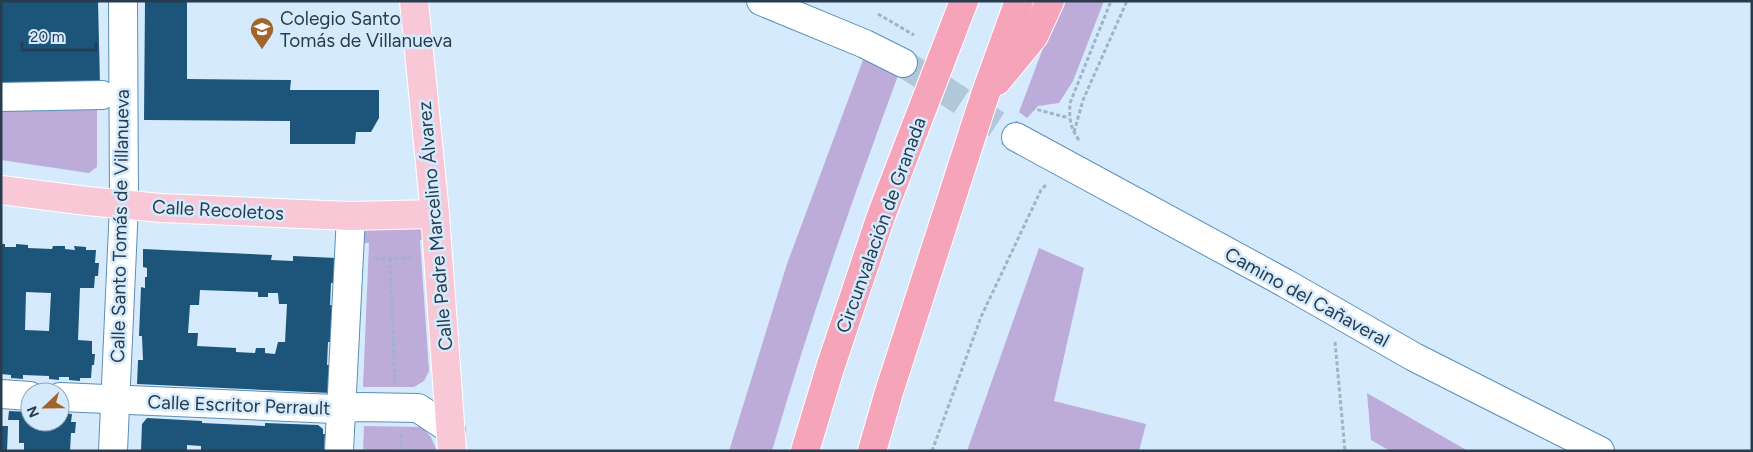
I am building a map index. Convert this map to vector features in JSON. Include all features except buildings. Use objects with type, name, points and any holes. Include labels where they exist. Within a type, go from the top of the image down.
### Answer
[{"type":"highway","name":"Circunvalación de Granada","points":[[805,451],[830,368],[881,216],[964,1]]},
{"type":"highway","points":[[872,451],[889,392],[985,95],[1019,1]]},
{"type":"highway","points":[[985,95],[1034,36],[1050,1]]},
{"type":"main road","name":"Calle Padre Marcelino Álvarez","points":[[414,1],[436,214],[452,440]]},
{"type":"main road","name":"Calle Recoletos","points":[[1,190],[161,208],[351,216],[436,214]]},
{"type":"street","name":"Calle Santo Tomás de Villanueva","points":[[113,451],[124,205],[123,1]]},
{"type":"street","points":[[761,1],[865,44],[903,62]]},
{"type":"street","points":[[1,97],[102,95]]},
{"type":"street","name":"Camino del Cañaveral","points":[[1016,137],[1285,283],[1414,357],[1600,451]]},
{"type":"street","points":[[340,451],[351,216]]},
{"type":"street","points":[[448,387],[418,408],[452,440]]},
{"type":"street","points":[[1,394],[20,395]]},
{"type":"street","name":"Calle Escritor Perrault","points":[[70,398],[342,409],[361,407],[418,408]]},
{"type":"path","points":[[1111,1],[1070,102],[1069,118],[1074,133],[1083,100],[1127,1]]},
{"type":"path","points":[[878,14],[914,35]]},
{"type":"path","points":[[1031,108],[1069,118]]},
{"type":"path","points":[[932,451],[981,317],[1041,190],[1047,184],[1056,183]]},
{"type":"path","points":[[390,258],[395,391]]},
{"type":"path","points":[[373,259],[416,258]]},
{"type":"path","points":[[1342,316],[1334,330],[1345,451]]},
{"type":"path","points":[[401,432],[401,451]]},
{"type":"shaded area","points":[[1063,1],[1104,1],[1073,81],[1059,103],[1038,106],[1027,118],[1019,112],[1051,27]]},
{"type":"shaded area","points":[[866,52],[900,70],[833,259],[772,451],[729,451],[787,264]]},
{"type":"shaded area","points":[[97,105],[97,167],[89,173],[1,160],[1,106]]},
{"type":"shaded area","points":[[416,226],[424,231],[426,239],[420,240],[429,371],[424,381],[414,387],[363,387],[369,243],[360,243],[361,234],[371,228]]},
{"type":"shaded area","points":[[1039,248],[1084,268],[1054,401],[1146,424],[1139,451],[967,451]]},
{"type":"shaded area","points":[[1367,393],[1468,451],[1390,451],[1371,440]]},
{"type":"shaded area","points":[[364,426],[422,427],[431,437],[437,451],[363,451]]},
{"type":"tunnel","points":[[903,63],[1016,137]]},
{"type":"place","name":"Colegio Santo Tomás de Villanueva","points":[[262,50]]}]
